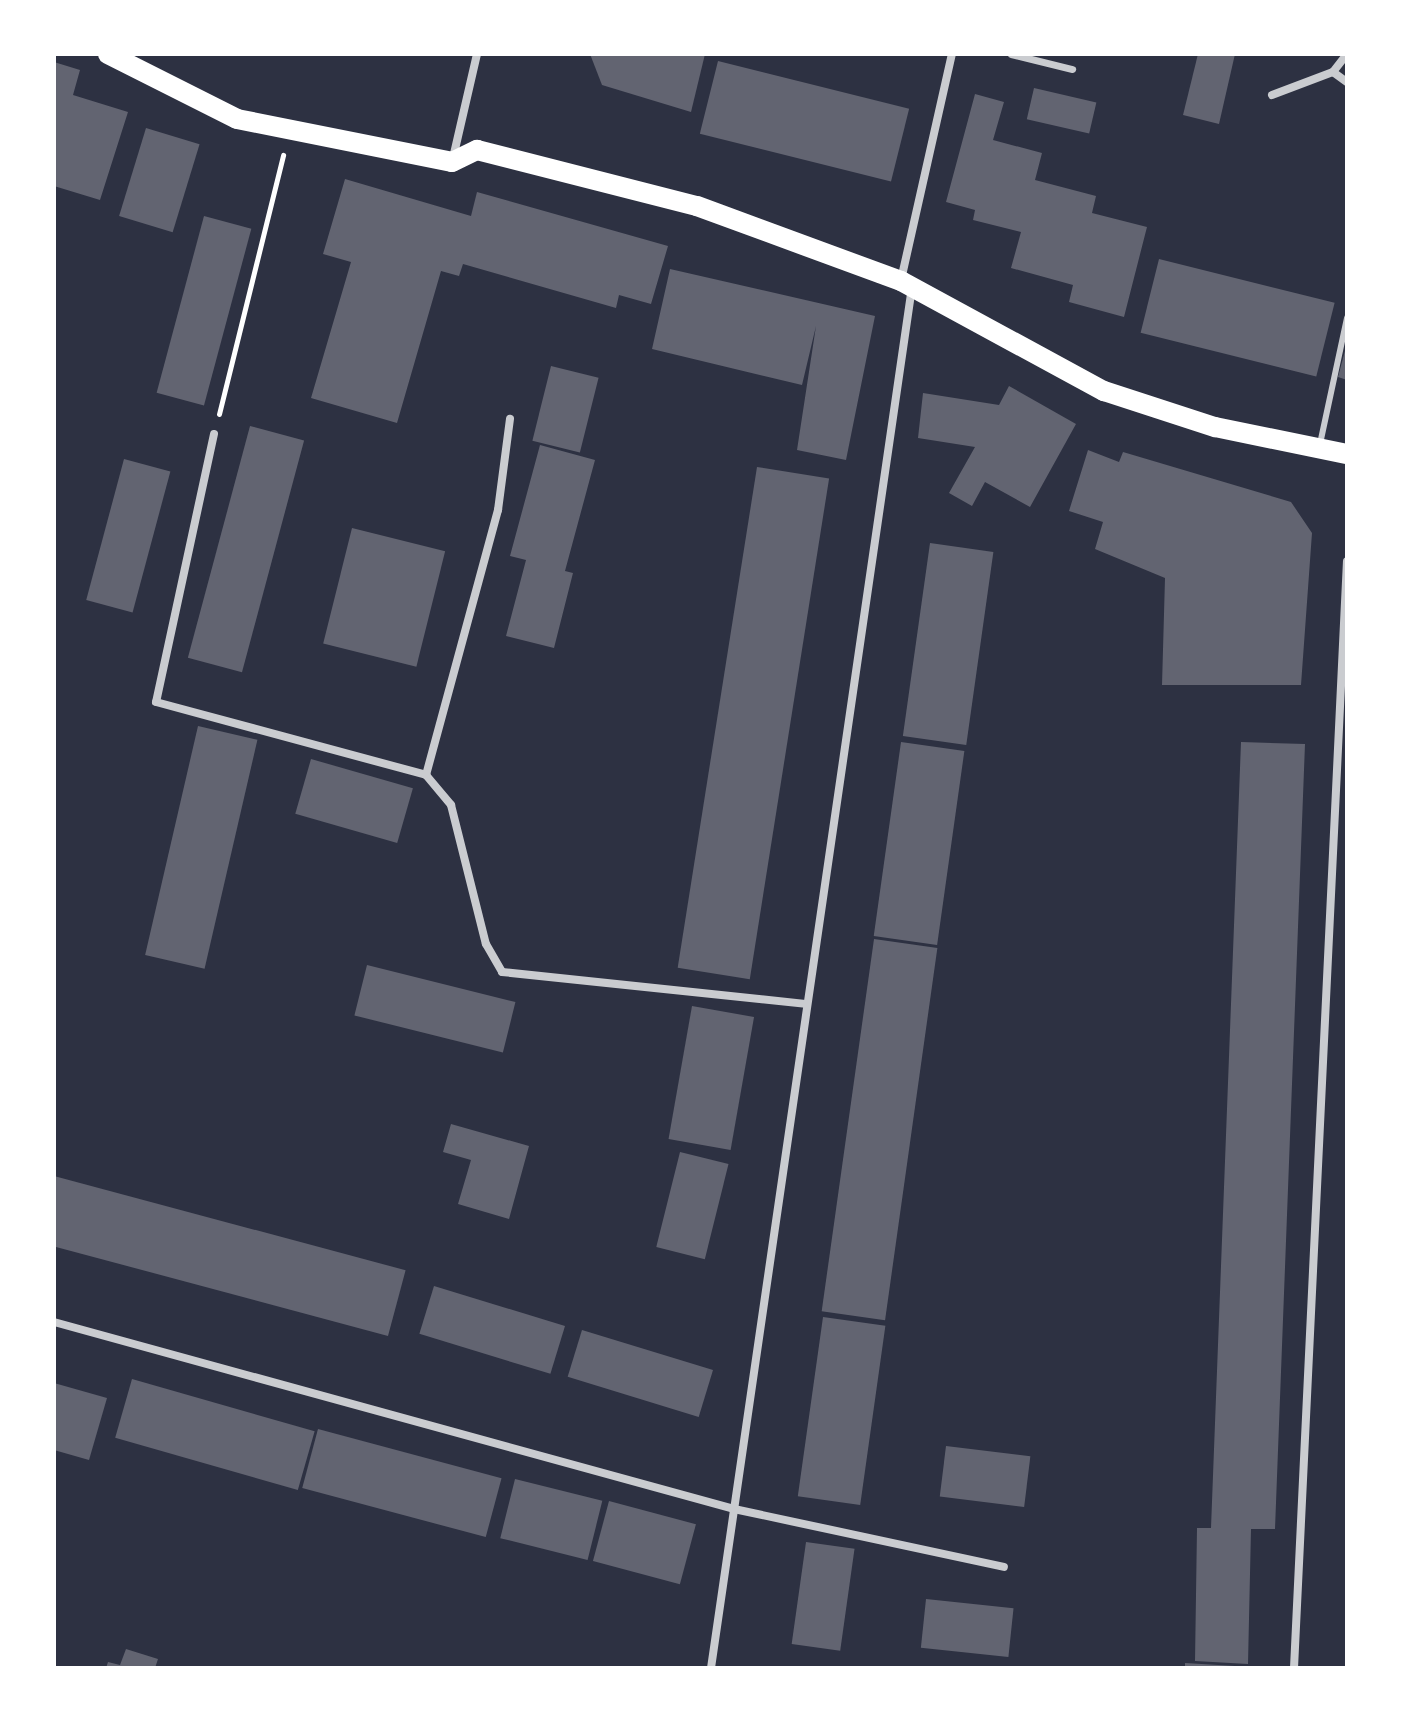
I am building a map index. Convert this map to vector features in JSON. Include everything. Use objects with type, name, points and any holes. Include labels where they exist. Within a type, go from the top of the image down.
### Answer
[{"type":"main road","points":[[108,54],[141,76],[237,119],[452,162],[477,150],[697,206],[906,284],[1104,391],[1215,427],[1347,454]]},
{"type":"street","points":[[452,162],[477,54]]},
{"type":"street","points":[[711,1668],[906,284],[952,54]]},
{"type":"street","points":[[1011,54],[1072,69]]},
{"type":"street","points":[[1272,95],[1333,72],[1347,54]]},
{"type":"street","points":[[1333,72],[1347,82]]},
{"type":"street","points":[[426,775],[498,510],[510,419]]},
{"type":"street","points":[[214,434],[156,702],[426,775],[451,805],[486,944],[502,972],[805,1004]]},
{"type":"street","points":[[1294,1668],[1347,561]]},
{"type":"street","points":[[54,1322],[734,1509],[1004,1567]]},
{"type":"lane","points":[[141,76],[146,54]]},
{"type":"lane","points":[[1320,447],[1347,318]]},
{"type":"path","points":[[214,434],[289,131]]},
{"type":"building","points":[[590,54],[705,54],[691,112],[602,85]]},
{"type":"building","points":[[1198,54],[1235,54],[1219,124],[1183,115]]},
{"type":"building","points":[[718,61],[909,109],[891,181],[700,134]]},
{"type":"building","points":[[54,62],[80,70],[73,95],[128,112],[100,200],[54,186]]},
{"type":"building","points":[[1034,88],[1096,102],[1089,134],[1027,119]]},
{"type":"building","points":[[975,94],[1004,102],[993,140],[1042,153],[1035,180],[1096,196],[1092,213],[1147,227],[1124,317],[1069,302],[1073,285],[1011,268],[1021,232],[973,220],[975,210],[946,202]]},
{"type":"building","points":[[146,128],[200,144],[173,232],[119,216]]},
{"type":"building","points":[[345,179],[471,216],[477,192],[668,246],[651,304],[619,295],[616,308],[463,264],[459,276],[441,271],[397,423],[311,398],[351,262],[323,254]]},
{"type":"building","points":[[204,216],[251,229],[204,405],[157,393]]},
{"type":"building","points":[[1159,259],[1335,303],[1316,377],[1141,333]]},
{"type":"building","points":[[670,269],[875,316],[846,460],[797,450],[816,326],[802,385],[652,349]]},
{"type":"building","points":[[1347,347],[1347,380],[1338,377]]},
{"type":"building","points":[[551,366],[599,378],[580,453],[532,441]]},
{"type":"building","points":[[1009,386],[1076,424],[1030,507],[985,482],[972,506],[949,493],[975,447],[918,438],[923,393],[999,405]]},
{"type":"building","points":[[250,426],[304,440],[242,672],[188,658]]},
{"type":"building","points":[[540,445],[595,460],[565,571],[573,573],[554,648],[506,636],[526,560],[510,556]]},
{"type":"building","points":[[1088,450],[1119,462],[1123,452],[1291,502],[1312,533],[1301,685],[1162,685],[1165,578],[1095,549],[1103,522],[1069,511]]},
{"type":"building","points":[[124,459],[170,471],[133,612],[86,600]]},
{"type":"building","points":[[757,467],[829,478],[750,979],[678,968]]},
{"type":"building","points":[[352,528],[445,551],[416,667],[323,643]]},
{"type":"building","points":[[930,543],[993,552],[966,745],[903,736]]},
{"type":"building","points":[[198,726],[257,740],[205,969],[145,955]]},
{"type":"building","points":[[901,742],[964,751],[937,945],[874,936]]},
{"type":"building","points":[[1241,742],[1305,744],[1275,1529],[1251,1529],[1248,1664],[1195,1661],[1197,1528],[1211,1528]]},
{"type":"building","points":[[311,759],[413,788],[397,843],[295,814]]},
{"type":"building","points":[[874,939],[937,948],[885,1320],[822,1311]]},
{"type":"building","points":[[367,965],[515,1002],[503,1052],[354,1015]]},
{"type":"building","points":[[692,1006],[754,1017],[731,1150],[669,1139]]},
{"type":"building","points":[[451,1124],[529,1146],[509,1219],[458,1204],[471,1160],[443,1152]]},
{"type":"building","points":[[680,1152],[729,1164],[705,1259],[656,1247]]},
{"type":"building","points":[[54,1176],[406,1270],[388,1336],[54,1246]]},
{"type":"building","points":[[434,1286],[565,1326],[550,1374],[419,1334]]},
{"type":"building","points":[[823,1317],[885,1326],[860,1505],[798,1496]]},
{"type":"building","points":[[582,1330],[713,1370],[699,1417],[568,1377]]},
{"type":"building","points":[[132,1379],[315,1431],[298,1490],[115,1438]]},
{"type":"building","points":[[54,1383],[107,1398],[89,1460],[54,1450]]},
{"type":"building","points":[[318,1429],[502,1478],[486,1537],[302,1488]]},
{"type":"building","points":[[946,1446],[1030,1456],[1024,1507],[940,1497]]},
{"type":"building","points":[[515,1479],[602,1501],[588,1560],[500,1538]]},
{"type":"building","points":[[609,1501],[696,1524],[680,1584],[593,1561]]},
{"type":"building","points":[[806,1542],[855,1549],[840,1651],[792,1644]]},
{"type":"building","points":[[926,1599],[1014,1608],[1008,1657],[921,1648]]},
{"type":"building","points":[[126,1649],[158,1659],[155,1668],[106,1668],[108,1662],[120,1665]]},
{"type":"building","points":[[1185,1663],[1235,1666],[1185,1668]]}]
